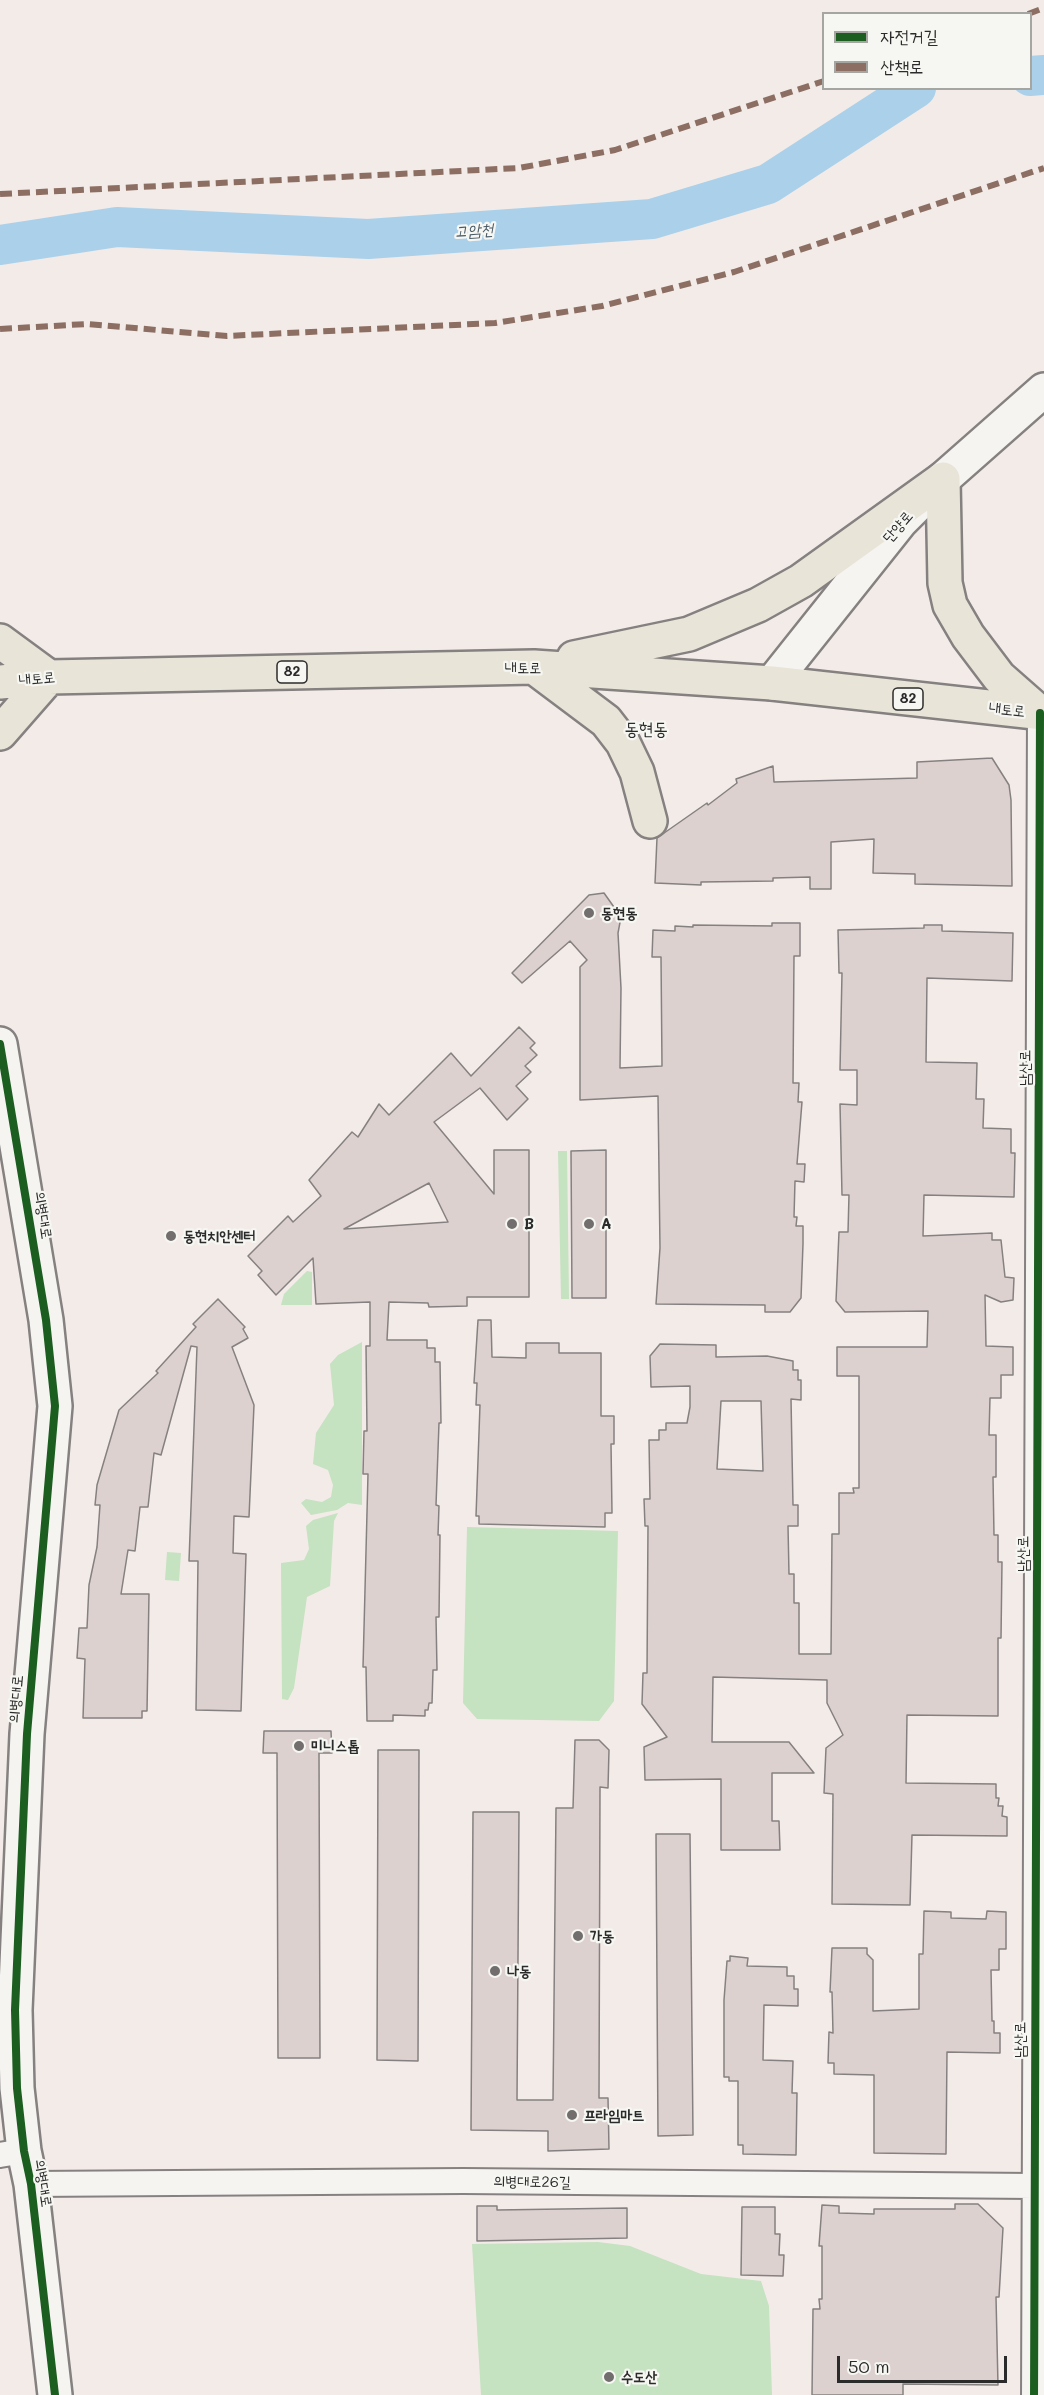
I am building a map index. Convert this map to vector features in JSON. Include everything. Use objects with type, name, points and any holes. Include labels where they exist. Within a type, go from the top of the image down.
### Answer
[{"type":"main road","points":[[534,667],[690,634],[758,605],[801,581],[943,479]]},
{"type":"main road","points":[[943,479],[945,583],[951,604],[968,636],[999,676],[1042,713]]},
{"type":"main road","points":[[0,641],[49,677],[0,733]]},
{"type":"main road","points":[[534,667],[606,721],[623,743],[637,772],[650,821]]},
{"type":"main road","name":"내토로","points":[[0,682],[49,677],[534,667],[772,683],[1042,713]]},
{"type":"street","name":"단양로","points":[[772,683],[901,521],[943,479],[1044,390]]},
{"type":"street","name":"남산로","points":[[1034,2395],[1033,2186],[1042,713]]},
{"type":"street","name":"의병대로","points":[[0,1044],[46,1320],[55,1406],[27,1734],[15,1999],[17,2088],[12,2153],[31,2184],[55,2395]]},
{"type":"street","name":"의병대로26길","points":[[31,2184],[463,2181],[1033,2186]]},
{"type":"green space","points":[[558,1151],[567,1151],[569,1299],[561,1299]]},
{"type":"green space","points":[[307,1271],[312,1272],[312,1305],[281,1305],[284,1294]]},
{"type":"green space","points":[[362,1342],[362,1505],[348,1503],[337,1510],[311,1515],[301,1503],[306,1499],[322,1502],[331,1497],[333,1485],[328,1470],[313,1464],[316,1433],[334,1405],[330,1364],[338,1355]]},
{"type":"green space","points":[[338,1513],[334,1521],[330,1586],[307,1597],[294,1688],[288,1700],[282,1699],[281,1563],[304,1560],[309,1549],[306,1526],[313,1520]]},
{"type":"green space","points":[[467,1527],[618,1531],[614,1701],[599,1721],[477,1719],[463,1703]]},
{"type":"green space","points":[[167,1552],[181,1553],[179,1581],[165,1580]]},
{"type":"green space","points":[[598,2242],[630,2246],[701,2274],[761,2281],[769,2306],[772,2395],[481,2395],[472,2244]]},
{"type":"building","points":[[992,758],[1009,785],[1012,886],[915,884],[915,874],[873,873],[874,839],[831,842],[831,889],[810,889],[810,877],[773,878],[773,881],[701,882],[701,885],[655,883],[657,838],[707,803],[708,805],[737,783],[736,779],[773,766],[774,782],[917,778],[917,762]]},
{"type":"building","points":[[604,893],[621,917],[618,933],[621,988],[620,1068],[662,1066],[661,957],[652,957],[653,930],[675,931],[675,926],[693,927],[693,925],[772,926],[772,923],[800,923],[800,956],[794,956],[793,1083],[799,1083],[798,1102],[802,1102],[797,1164],[805,1164],[804,1182],[795,1181],[794,1217],[797,1217],[796,1226],[803,1226],[803,1244],[801,1298],[790,1312],[765,1312],[765,1305],[656,1304],[660,1248],[658,1096],[580,1100],[580,967],[587,960],[570,941],[522,983],[512,973],[589,895]]},
{"type":"building","points":[[924,925],[942,925],[942,931],[1013,933],[1012,981],[927,978],[926,1062],[977,1063],[976,1099],[984,1099],[983,1128],[1011,1129],[1011,1153],[1015,1153],[1014,1197],[924,1195],[923,1236],[992,1233],[992,1240],[1001,1240],[1005,1277],[1014,1278],[1013,1300],[1001,1302],[985,1295],[986,1346],[1013,1347],[1013,1375],[1001,1375],[1001,1398],[990,1398],[989,1435],[996,1435],[996,1477],[993,1477],[994,1535],[998,1535],[998,1562],[1002,1562],[1001,1638],[998,1638],[998,1716],[907,1715],[906,1783],[996,1784],[998,1806],[1003,1806],[1002,1816],[1007,1817],[1007,1836],[912,1835],[910,1905],[832,1904],[833,1794],[824,1793],[826,1748],[843,1735],[827,1703],[827,1680],[713,1677],[712,1742],[789,1742],[814,1773],[772,1773],[772,1821],[779,1821],[780,1850],[721,1850],[721,1779],[645,1780],[644,1747],[667,1737],[642,1704],[643,1673],[647,1673],[648,1526],[645,1526],[644,1499],[650,1499],[649,1440],[659,1440],[659,1430],[666,1430],[666,1423],[687,1423],[690,1407],[690,1386],[651,1387],[650,1356],[660,1344],[716,1345],[716,1357],[767,1356],[793,1361],[793,1370],[798,1370],[798,1380],[801,1380],[801,1400],[791,1399],[793,1505],[798,1505],[798,1526],[788,1526],[789,1574],[794,1574],[794,1603],[799,1603],[799,1654],[831,1654],[832,1534],[839,1534],[839,1493],[854,1493],[853,1488],[859,1488],[859,1376],[837,1376],[837,1347],[927,1347],[928,1311],[845,1312],[836,1301],[839,1232],[848,1232],[849,1195],[842,1195],[840,1104],[857,1105],[857,1070],[840,1070],[842,973],[839,973],[838,930],[924,928]],"holes":[[[721,1401],[761,1401],[763,1471],[717,1469]]]},
{"type":"building","points":[[519,1027],[535,1043],[530,1048],[537,1055],[525,1066],[531,1072],[516,1086],[528,1099],[507,1120],[480,1088],[434,1122],[494,1194],[494,1150],[529,1150],[529,1297],[467,1297],[467,1306],[429,1307],[428,1303],[389,1302],[387,1340],[427,1340],[427,1348],[435,1348],[435,1362],[440,1362],[441,1423],[439,1423],[436,1505],[439,1506],[438,1535],[440,1535],[439,1617],[436,1617],[437,1670],[433,1670],[432,1703],[429,1703],[428,1710],[425,1710],[425,1716],[393,1715],[393,1721],[367,1721],[366,1667],[363,1667],[368,1474],[363,1474],[364,1431],[367,1431],[366,1346],[370,1346],[370,1302],[316,1304],[313,1258],[276,1295],[258,1275],[262,1271],[248,1256],[288,1216],[293,1222],[321,1196],[309,1180],[352,1132],[358,1137],[379,1104],[389,1115],[451,1053],[471,1076]],"holes":[[[429,1183],[448,1222],[344,1229]]]},
{"type":"building","name":"A","points":[[606,1150],[606,1298],[572,1298],[571,1151]]},
{"type":"building","points":[[218,1299],[245,1327],[243,1329],[248,1338],[232,1347],[254,1405],[249,1517],[234,1516],[233,1553],[246,1554],[241,1711],[196,1710],[198,1561],[189,1561],[197,1347],[191,1346],[161,1455],[154,1453],[148,1507],[140,1507],[135,1551],[128,1550],[121,1594],[149,1594],[147,1711],[142,1711],[142,1718],[83,1718],[85,1659],[77,1658],[79,1628],[87,1628],[89,1585],[97,1547],[100,1505],[95,1505],[97,1485],[119,1410],[158,1373],[156,1371],[196,1327],[193,1324]]},
{"type":"building","points":[[478,1320],[491,1320],[492,1357],[526,1358],[526,1343],[559,1343],[559,1353],[601,1353],[601,1416],[614,1416],[614,1444],[611,1444],[612,1513],[605,1513],[605,1527],[479,1524],[479,1516],[476,1516],[480,1405],[476,1405],[477,1383],[474,1383]]},
{"type":"building","points":[[264,1731],[331,1731],[332,1753],[319,1753],[320,2058],[278,2058],[277,1753],[263,1753]]},
{"type":"building","points":[[575,1740],[599,1740],[609,1750],[608,1788],[600,1787],[599,2098],[608,2098],[609,2149],[548,2151],[548,2131],[471,2130],[473,1812],[519,1812],[517,2100],[553,2100],[556,1808],[573,1808]]},
{"type":"building","points":[[378,1750],[419,1750],[418,2061],[377,2060]]},
{"type":"building","points":[[656,1834],[690,1834],[693,2135],[658,2136]]},
{"type":"building","points":[[924,1911],[951,1912],[951,1918],[986,1919],[987,1911],[1006,1912],[1006,1949],[999,1949],[999,1970],[991,1970],[992,2021],[994,2021],[994,2033],[1000,2033],[1000,2053],[947,2052],[946,2154],[874,2153],[874,2075],[834,2074],[834,2063],[828,2063],[829,2032],[833,2033],[832,1992],[830,1992],[832,1948],[867,1948],[867,1954],[873,1960],[873,2011],[919,2009],[919,1954],[923,1954]]},
{"type":"building","points":[[730,1956],[748,1958],[747,1966],[787,1967],[787,1976],[794,1976],[794,1989],[798,1989],[798,2006],[764,2005],[763,2060],[793,2061],[792,2093],[797,2093],[796,2155],[743,2154],[743,2145],[738,2145],[738,2081],[729,2081],[729,2077],[724,2077],[724,2000],[727,1961],[730,1961]]},
{"type":"building","points":[[955,2204],[978,2204],[1003,2228],[999,2297],[996,2297],[998,2385],[903,2384],[903,2395],[812,2395],[813,2309],[820,2309],[819,2299],[822,2299],[822,2246],[819,2246],[822,2205],[839,2206],[839,2213],[874,2214],[874,2209],[955,2209]]},
{"type":"building","points":[[477,2206],[497,2206],[497,2210],[627,2208],[627,2238],[477,2241]]},
{"type":"building","points":[[742,2207],[775,2207],[775,2234],[780,2234],[779,2255],[784,2255],[783,2276],[741,2275]]},
{"type":"waterway","name":"고암천","points":[[1032,76],[1044,75]]},
{"type":"waterway","name":"고암천","points":[[0,245],[117,227],[368,239],[652,219],[768,184],[913,90]]},
{"type":"marked path","points":[[1032,12],[1044,8]]},
{"type":"marked path","points":[[0,194],[519,168],[615,150],[822,82]]},
{"type":"marked path","points":[[0,329],[87,324],[227,336],[495,323],[602,306],[734,272],[1044,168]]},
{"type":"cycle path","points":[[1034,2395],[1040,713]]},
{"type":"cycle path","points":[[0,1044],[46,1320],[55,1406],[27,1734],[15,2010],[17,2088],[24,2151],[31,2184],[55,2395]]},
{"type":"place","name":"동현동","points":[[589,913]]},
{"type":"place","name":"B","points":[[512,1224]]},
{"type":"place","name":"A","points":[[589,1224]]},
{"type":"place","name":"동현치안센터","points":[[171,1236]]},
{"type":"place","name":"미니스톱","points":[[299,1746]]},
{"type":"place","name":"가동","points":[[578,1936]]},
{"type":"place","name":"나동","points":[[495,1971]]},
{"type":"place","name":"프라임마트","points":[[572,2115]]},
{"type":"place","name":"수도산","points":[[609,2377]]},
{"type":"district","name":"동현동","points":[[646,729]]}]
